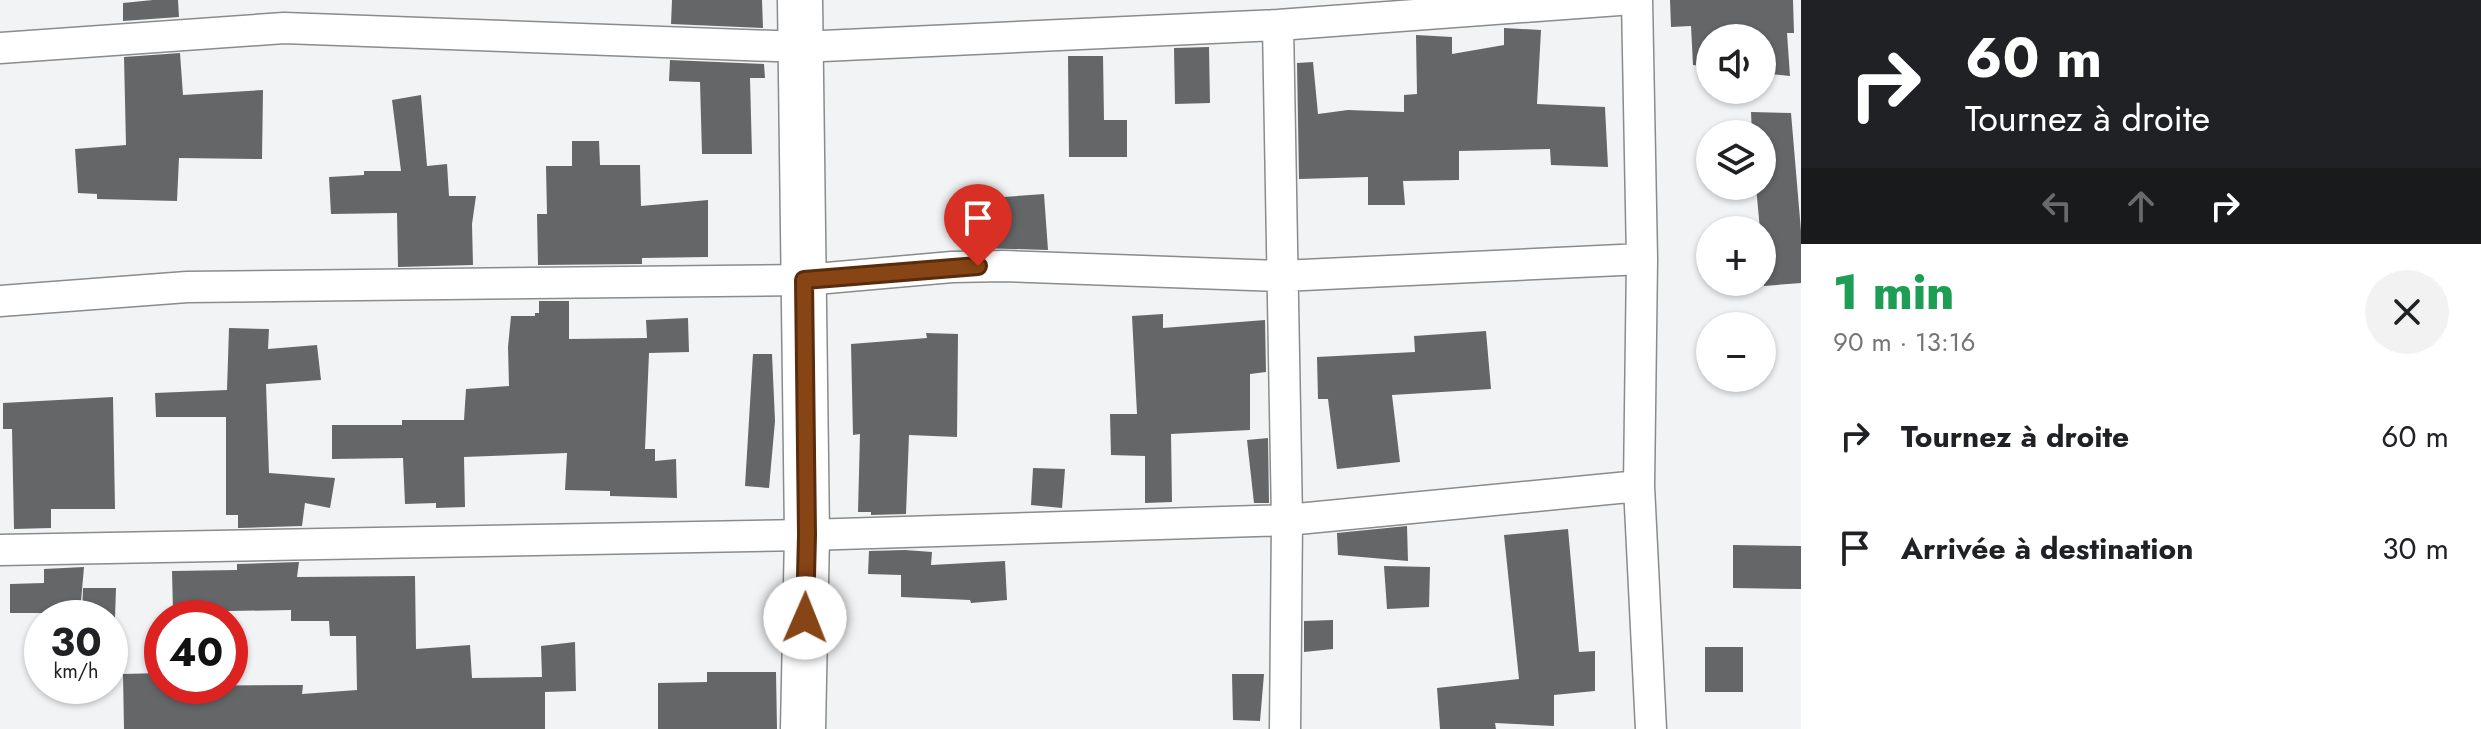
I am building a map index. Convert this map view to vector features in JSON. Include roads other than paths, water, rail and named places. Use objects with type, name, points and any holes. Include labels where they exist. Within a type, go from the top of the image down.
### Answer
[{"type":"street","points":[[800,0],[807,535],[803,729]]},
{"type":"street","points":[[0,48],[284,28],[801,47],[1278,25],[1619,0]]},
{"type":"street","points":[[1637,0],[1642,259],[1639,486],[1651,729]]},
{"type":"street","points":[[1278,25],[1287,520],[1285,729]]},
{"type":"street","points":[[0,301],[187,287],[804,280],[952,267],[1004,266],[1282,276],[1642,259]]},
{"type":"street","points":[[0,550],[807,535],[1287,520],[1639,486]]}]
